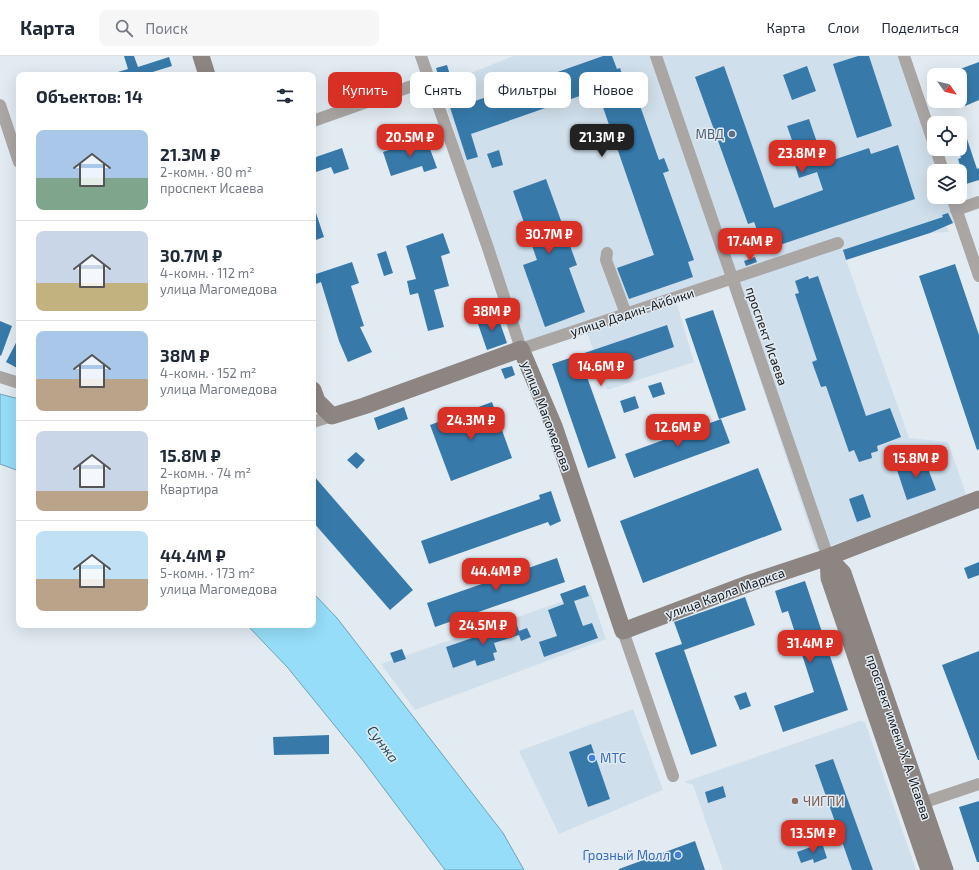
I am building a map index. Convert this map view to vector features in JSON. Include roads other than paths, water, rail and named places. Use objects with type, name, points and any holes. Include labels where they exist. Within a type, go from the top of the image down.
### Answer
[{"type":"main road","points":[[200,56],[206,72]]},
{"type":"main road","name":"улица Дадин-Айбики","points":[[332,416],[364,406],[521,349]]},
{"type":"main road","name":"улица Магомедова","points":[[521,349],[554,426],[623,631]]},
{"type":"main road","points":[[316,397],[318,401],[332,416]]},
{"type":"main road","name":"улица Карла Маркса","points":[[623,631],[750,583],[828,557],[979,499]]},
{"type":"main road","name":"проспект имени Х. А. Исаева","points":[[828,557],[843,573],[945,870]]},
{"type":"main road","name":"проспект имени Х. А. Исаева","points":[[828,557],[830,578],[929,870]]},
{"type":"street","name":"улица Магомедова","points":[[421,56],[426,72]]},
{"type":"street","name":"проспект Исаева","points":[[656,56],[828,557]]},
{"type":"street","points":[[904,56],[927,123]]},
{"type":"street","points":[[316,120],[410,87]]},
{"type":"street","points":[[0,105],[16,153]]},
{"type":"street","name":"улица Магомедова","points":[[439,108],[488,248],[521,349]]},
{"type":"street","points":[[956,210],[979,202]]},
{"type":"street","points":[[954,204],[979,276]]},
{"type":"street","name":"улица Дадин-Айбики","points":[[521,349],[838,243]]},
{"type":"street","points":[[606,253],[606,260],[626,314]]},
{"type":"street","points":[[0,377],[16,382]]},
{"type":"street","name":"улица Дадин-Айбики","points":[[316,421],[332,416]]},
{"type":"street","name":"улица Магомедова","points":[[623,631],[673,776]]},
{"type":"street","points":[[922,803],[979,784]]},
{"type":"water","points":[[0,394],[16,398],[16,470],[0,464]]},
{"type":"water","name":"Сунжа","points":[[316,596],[337,618],[503,833],[524,870],[445,870],[361,758],[288,668],[250,628],[316,628]]},
{"type":"place","name":"МВД","points":[[732,134]]},
{"type":"place","name":"МТС","points":[[592,758]]},
{"type":"place","name":"ЧИГПИ","points":[[795,801]]},
{"type":"place","name":"Грозный Молл","points":[[678,855]]}]
